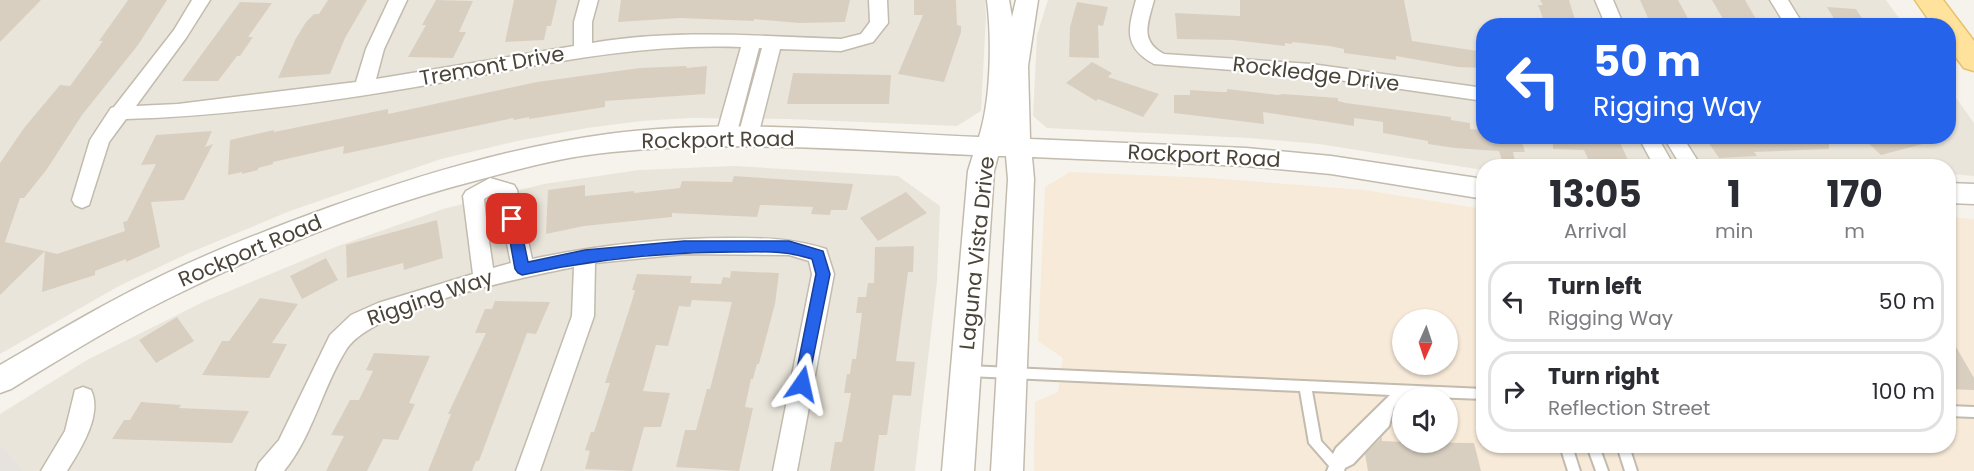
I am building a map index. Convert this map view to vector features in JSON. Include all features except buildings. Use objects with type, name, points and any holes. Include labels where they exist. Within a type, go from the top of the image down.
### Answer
[{"type":"main road","points":[[1929,0],[1942,18]]},
{"type":"main road","points":[[1956,37],[1974,61]]},
{"type":"street","points":[[82,200],[100,140],[118,113],[180,34],[201,0]]},
{"type":"street","points":[[364,87],[378,41],[398,0]]},
{"type":"street","points":[[583,50],[583,22],[589,0]]},
{"type":"street","name":"Tremont Drive","points":[[118,113],[206,108],[435,77],[583,50],[680,40],[841,45],[867,38],[879,23],[878,0]]},
{"type":"street","name":"Laguna Vista Drive","points":[[958,471],[981,171],[996,121],[1002,30],[998,0]]},
{"type":"street","name":"Laguna Vista Drive","points":[[1007,471],[1021,179],[1016,148],[1018,37],[1027,0]]},
{"type":"street","name":"Rockledge Drive","points":[[1145,0],[1138,40],[1149,55],[1160,60],[1311,70],[1476,94]]},
{"type":"street","points":[[1604,0],[1611,18]]},
{"type":"street","points":[[1779,0],[1790,18]]},
{"type":"street","points":[[737,136],[739,84],[752,41]]},
{"type":"street","points":[[737,136],[762,85],[773,42]]},
{"type":"street","points":[[739,84],[762,85]]},
{"type":"street","name":"Rockport Road","points":[[0,380],[84,330],[177,280],[297,230],[417,186],[489,176],[609,143],[737,136],[1246,157],[1332,165],[1476,188]]},
{"type":"street","points":[[1651,144],[1660,159]]},
{"type":"street","points":[[1677,144],[1687,159]]},
{"type":"street","points":[[484,279],[473,196],[489,176],[507,190],[522,269]]},
{"type":"street","points":[[1956,193],[1974,194]]},
{"type":"street","points":[[477,229],[512,219]]},
{"type":"street","name":"Rigging Way","points":[[267,471],[288,448],[338,342],[359,322],[387,309],[522,269],[585,256],[684,246],[789,247],[818,255],[823,274],[785,471]]},
{"type":"street","points":[[528,471],[583,316],[585,256]]},
{"type":"street","points":[[54,471],[77,434],[83,397]]},
{"type":"street","points":[[54,471],[61,471]]},
{"type":"lane","points":[[966,371],[1392,390]]},
{"type":"lane","points":[[1305,386],[1315,443],[1337,469],[1349,460],[1385,422],[1388,407],[1392,402]]},
{"type":"lane","points":[[1458,393],[1476,394]]},
{"type":"lane","points":[[1956,411],[1974,412]]},
{"type":"lane","points":[[1568,453],[1574,471]]},
{"type":"lane","points":[[1596,453],[1602,471]]},
{"type":"lane","points":[[1625,453],[1631,471]]},
{"type":"shaded area","points":[[0,0],[985,0],[981,111],[957,126],[789,119],[690,118],[641,121],[517,141],[441,159],[290,211],[189,253],[119,286],[0,354]]},
{"type":"shaded area","points":[[1048,0],[1886,0],[1899,18],[1476,18],[1476,144],[1956,144],[1956,98],[1974,123],[1974,176],[1956,175],[1956,159],[1476,159],[1476,169],[1319,144],[1249,138],[1047,128],[1033,116],[1037,35]]},
{"type":"shaded area","points":[[734,166],[898,176],[940,206],[937,281],[915,471],[24,471],[0,444],[0,414],[87,360],[203,302],[338,246],[443,209],[544,184],[639,170]]},
{"type":"shaded area","points":[[1070,172],[1210,178],[1364,190],[1476,208],[1476,453],[1956,453],[1956,218],[1974,219],[1974,471],[1034,471],[1035,402],[1058,392],[1063,358],[1038,341],[1045,187]]},
{"type":"shaded area","points":[[0,444],[24,471],[0,471]]},
{"type":"route","points":[[512,219],[522,269],[585,256],[684,246],[789,247],[818,255],[823,274],[802,384]]}]
